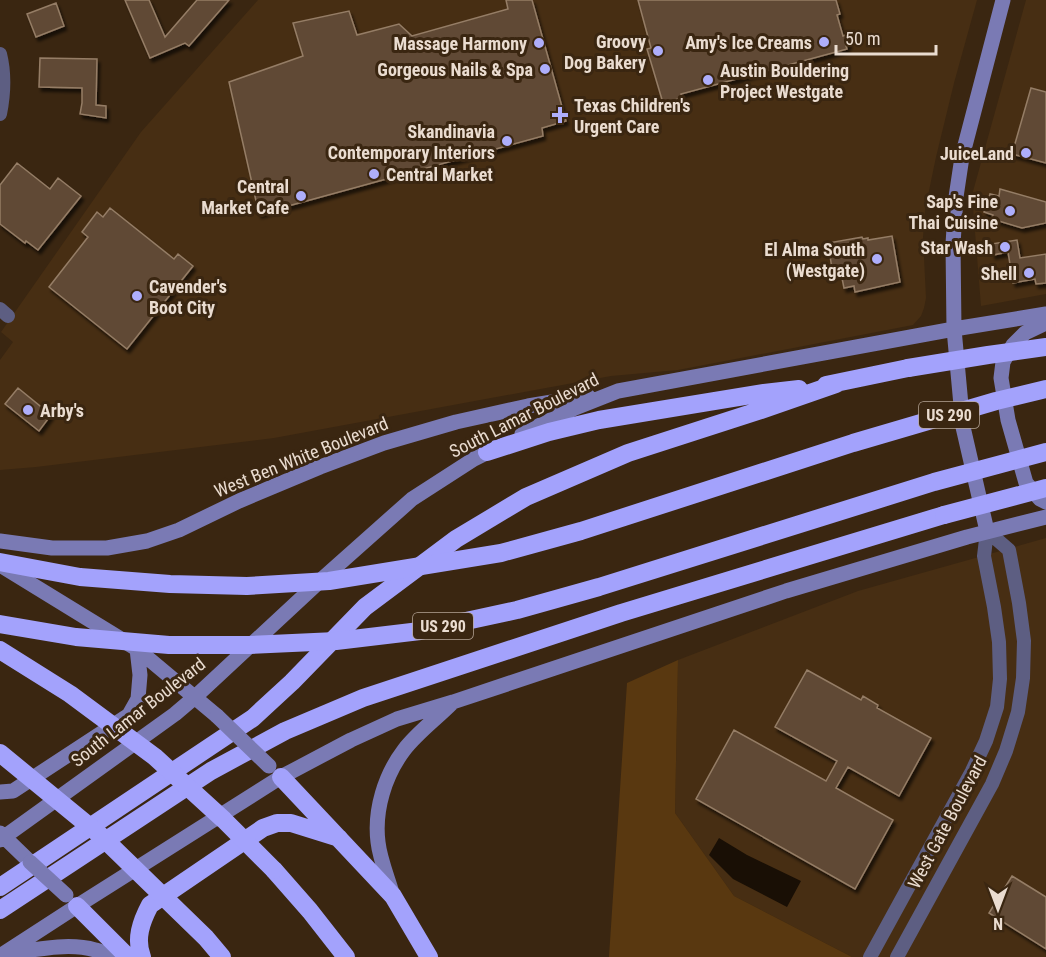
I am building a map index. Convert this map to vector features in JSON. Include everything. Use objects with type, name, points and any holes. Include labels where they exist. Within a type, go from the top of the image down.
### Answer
[{"type":"highway","points":[[487,452],[549,432],[599,420],[764,393],[836,384],[908,368],[1046,347]]},
{"type":"highway","points":[[0,887],[252,718],[292,682],[365,607],[456,539],[526,496],[628,453],[836,384]]},
{"type":"highway","name":"US 290","points":[[0,563],[80,577],[170,584],[247,586],[352,578],[501,552],[570,534],[853,443],[996,401],[1046,389]]},
{"type":"highway","name":"US 290","points":[[0,624],[76,638],[169,645],[249,645],[336,641],[420,631],[517,610],[599,587],[923,485],[1046,452]]},
{"type":"highway","points":[[0,910],[211,771],[285,731],[363,698],[576,628],[944,515],[1046,488]]},
{"type":"highway","points":[[0,650],[70,694],[155,757],[224,820],[274,870],[346,957]]},
{"type":"highway","points":[[0,753],[100,835],[206,938],[222,957]]},
{"type":"highway","points":[[275,772],[393,896],[429,957]]},
{"type":"highway","points":[[142,957],[139,948],[139,932],[150,905],[263,828],[276,823],[291,823],[339,838]]},
{"type":"highway","points":[[71,900],[128,957]]},
{"type":"main road","name":"West Gate Boulevard","points":[[987,531],[963,427],[954,329],[952,260],[956,197],[966,141],[1003,0]]},
{"type":"main road","name":"South Lamar Boulevard","points":[[2,837],[195,697],[412,499],[487,452],[575,408],[618,391],[1046,314]]},
{"type":"main road","points":[[1046,323],[1025,333],[1013,345],[1003,362],[1001,378],[1008,420],[1026,483],[1040,499],[1046,502]]},
{"type":"main road","name":"West Ben White Boulevard","points":[[0,541],[52,548],[106,548],[147,541],[179,530],[239,501],[320,467],[384,443],[507,410],[618,391]]},
{"type":"main road","points":[[1,955],[71,900],[275,772],[397,719],[786,591],[987,531],[1046,517]]},
{"type":"main road","points":[[0,563],[137,648],[217,716],[275,772]]},
{"type":"main road","points":[[0,792],[13,791],[129,715],[138,699],[140,675],[137,648]]},
{"type":"main road","points":[[393,896],[378,842],[377,823],[386,782],[405,748],[453,702]]},
{"type":"main road","points":[[2,837],[19,850],[71,900]]},
{"type":"main road","points":[[1,955],[75,947],[95,950],[113,957]]},
{"type":"street","points":[[0,54],[4,81],[0,114]]},
{"type":"street","name":"West Gate Boulevard","points":[[870,957],[972,771],[986,741],[997,707],[1000,679],[999,642],[984,556],[987,531]]},
{"type":"street","name":"West Gate Boulevard","points":[[897,957],[992,784],[1006,751],[1017,712],[1023,678],[1024,640],[1019,603],[1009,550],[987,531]]},
{"type":"shaded area","points":[[258,0],[977,0],[954,83],[925,210],[923,237],[926,298],[921,316],[913,325],[678,370],[611,376],[274,438],[0,470],[0,360],[13,342],[1,332],[141,132]]},
{"type":"shaded area","points":[[1026,0],[1046,0],[1046,294],[981,306],[972,195]]},
{"type":"shaded area","points":[[1046,538],[1046,957],[852,957],[734,896],[675,813],[678,660],[858,591]]},
{"type":"shaded area","points":[[678,660],[675,813],[734,896],[852,957],[609,957],[627,683]]},
{"type":"shaded area","points":[[719,838],[747,855],[801,881],[787,907],[733,879],[709,855]]},
{"type":"building","points":[[125,0],[149,0],[165,37],[197,0],[229,0],[189,46],[185,43],[150,58]]},
{"type":"building","points":[[506,0],[532,0],[566,121],[542,128],[543,136],[259,214],[229,82],[303,56],[293,23],[349,11],[357,35],[399,24],[412,36],[508,9]]},
{"type":"building","points":[[638,0],[836,0],[840,14],[837,15],[843,36],[846,35],[849,45],[846,46],[847,49],[681,94],[682,98],[663,103],[647,49],[651,48]]},
{"type":"building","points":[[56,3],[64,26],[36,37],[27,14]]},
{"type":"building","points":[[40,58],[97,59],[96,105],[106,106],[106,118],[80,114],[82,88],[39,87]]},
{"type":"building","points":[[1031,88],[1046,92],[1046,163],[1012,154]]},
{"type":"building","points":[[17,163],[50,189],[58,178],[81,196],[38,250],[0,224],[0,185]]},
{"type":"building","points":[[1000,189],[1046,202],[1046,223],[1022,228],[992,219],[993,215],[984,212],[990,194],[999,196]]},
{"type":"building","points":[[110,208],[174,259],[178,254],[193,266],[127,349],[49,287],[88,237],[82,232],[97,212],[103,217]]},
{"type":"building","points":[[892,236],[900,282],[855,292],[854,286],[844,288],[841,273],[833,275],[828,243],[862,237],[868,240]]},
{"type":"building","points":[[1017,240],[1020,258],[1046,254],[1046,283],[1036,284],[1035,279],[1013,283],[1008,252],[993,255],[991,244]]},
{"type":"building","name":"Arby's","points":[[18,388],[51,415],[39,431],[5,404]]},
{"type":"building","points":[[807,670],[861,700],[863,696],[878,705],[877,708],[931,738],[899,796],[848,767],[836,788],[893,820],[855,889],[696,799],[734,730],[826,781],[837,761],[775,727]]},
{"type":"building","points":[[1012,876],[1046,897],[1046,949],[989,913]]},
{"type":"place","name":"Amy's Ice Creams","points":[[824,42]]},
{"type":"place","name":"Massage Harmony","points":[[539,43]]},
{"type":"place","name":"Groovy Dog Bakery","points":[[658,51]]},
{"type":"place","name":"Gorgeous Nails & Spa","points":[[545,69]]},
{"type":"place","name":"Austin Bouldering Project Westgate","points":[[708,80]]},
{"type":"place","name":"Texas Children's Urgent Care","points":[[560,115]]},
{"type":"place","name":"Skandinavia Contemporary Interiors","points":[[507,141]]},
{"type":"place","name":"JuiceLand","points":[[1026,153]]},
{"type":"place","name":"Central Market","points":[[374,174]]},
{"type":"place","name":"Central Market Cafe","points":[[301,196]]},
{"type":"place","name":"Sap's Fine Thai Cuisine","points":[[1010,211]]},
{"type":"place","name":"Star Wash","points":[[1005,247]]},
{"type":"place","name":"El Alma South (Westgate)","points":[[877,259]]},
{"type":"place","name":"Shell","points":[[1029,273]]},
{"type":"place","name":"Cavender's Boot City","points":[[137,296]]},
{"type":"place","name":"Arby's","points":[[28,410]]}]
